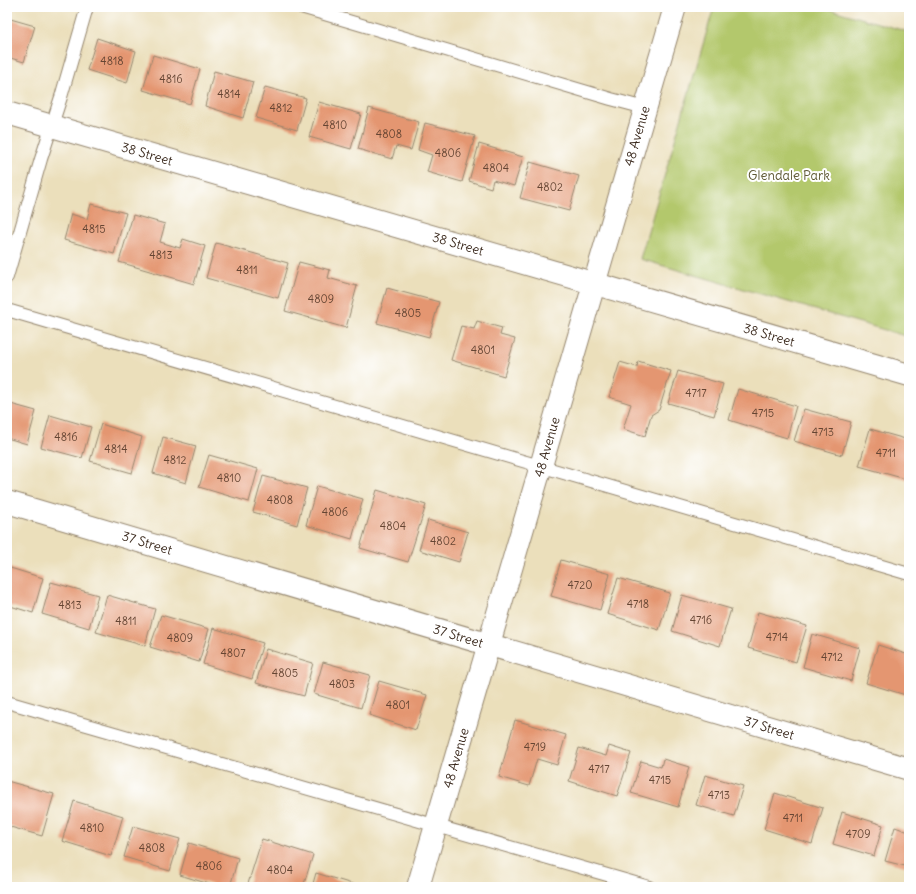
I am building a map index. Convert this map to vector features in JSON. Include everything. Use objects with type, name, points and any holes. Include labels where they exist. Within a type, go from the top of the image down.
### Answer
[{"type":"street","name":"48 Avenue","points":[[418,887],[542,466],[674,7]]},
{"type":"street","name":"38 Street","points":[[7,113],[909,375]]},
{"type":"street","name":"37 Street","points":[[7,502],[909,769]]},
{"type":"lane","points":[[7,278],[41,159],[88,7]]},
{"type":"lane","points":[[301,7],[645,108]]},
{"type":"lane","points":[[7,310],[909,574]]},
{"type":"lane","points":[[7,702],[649,887]]},
{"type":"green space","name":"Glendale Park","points":[[714,7],[822,7],[909,32],[909,337],[640,259]]},
{"type":"building","points":[[7,18],[35,26],[24,62],[7,57]]},
{"type":"building","points":[[97,38],[136,51],[127,83],[87,70]]},
{"type":"building","points":[[153,55],[200,69],[190,104],[143,90]]},
{"type":"building","points":[[214,71],[253,82],[243,118],[205,106]]},
{"type":"building","points":[[265,87],[306,98],[297,130],[256,118]]},
{"type":"building","points":[[319,102],[361,114],[351,149],[309,137]]},
{"type":"building","points":[[369,108],[419,122],[411,150],[396,146],[392,159],[358,149]]},
{"type":"building","points":[[425,123],[475,136],[462,182],[427,172],[432,155],[418,150]]},
{"type":"building","points":[[479,144],[523,157],[514,186],[493,180],[491,188],[469,181]]},
{"type":"building","points":[[530,162],[579,176],[569,211],[520,198]]},
{"type":"building","points":[[91,204],[126,213],[114,254],[64,240],[71,214],[87,219]]},
{"type":"building","points":[[133,215],[165,224],[160,242],[180,248],[183,239],[205,246],[194,284],[119,262]]},
{"type":"building","points":[[216,243],[288,263],[278,298],[206,278]]},
{"type":"building","points":[[299,262],[330,270],[328,278],[357,286],[346,328],[285,311]]},
{"type":"building","points":[[387,288],[439,302],[429,337],[377,323]]},
{"type":"building","points":[[477,321],[502,328],[500,335],[515,339],[504,376],[451,360],[461,326],[474,329]]},
{"type":"building","points":[[638,361],[671,371],[659,410],[651,415],[645,436],[623,429],[631,404],[609,397],[620,362],[637,367]]},
{"type":"building","points":[[678,371],[723,384],[714,416],[668,403]]},
{"type":"building","points":[[738,389],[796,406],[787,438],[729,420]]},
{"type":"building","points":[[7,403],[36,411],[27,444],[7,438]]},
{"type":"building","points":[[804,409],[851,422],[842,455],[794,441]]},
{"type":"building","points":[[50,415],[91,427],[82,458],[41,447]]},
{"type":"building","points":[[101,424],[142,437],[132,473],[90,461]]},
{"type":"building","points":[[870,429],[909,440],[909,480],[859,466]]},
{"type":"building","points":[[163,437],[196,446],[186,483],[153,473]]},
{"type":"building","points":[[209,455],[258,469],[249,502],[199,487]]},
{"type":"building","points":[[263,476],[307,488],[297,525],[253,512]]},
{"type":"building","points":[[317,486],[363,499],[352,539],[306,525]]},
{"type":"building","points":[[377,490],[426,505],[408,562],[360,548]]},
{"type":"building","points":[[428,520],[468,532],[459,562],[419,550]]},
{"type":"building","points":[[561,560],[610,574],[600,610],[551,596]]},
{"type":"building","points":[[7,567],[43,578],[33,613],[7,605]]},
{"type":"building","points":[[618,578],[670,593],[659,630],[607,614]]},
{"type":"building","points":[[51,582],[98,595],[89,628],[42,614]]},
{"type":"building","points":[[107,595],[155,609],[145,646],[96,632]]},
{"type":"building","points":[[682,595],[731,609],[720,646],[672,631]]},
{"type":"building","points":[[758,612],[807,626],[796,662],[748,648]]},
{"type":"building","points":[[161,615],[209,629],[199,662],[150,647]]},
{"type":"building","points":[[213,628],[263,643],[252,679],[203,664]]},
{"type":"building","points":[[812,634],[860,648],[851,681],[803,667]]},
{"type":"building","points":[[878,645],[909,655],[909,696],[866,683]]},
{"type":"building","points":[[266,649],[313,663],[304,696],[256,683]]},
{"type":"building","points":[[323,662],[370,675],[361,708],[314,694]]},
{"type":"building","points":[[379,681],[427,695],[416,730],[369,715]]},
{"type":"building","points":[[515,720],[566,735],[557,765],[537,759],[529,786],[499,777]]},
{"type":"building","points":[[609,746],[631,753],[617,796],[569,781],[579,748],[606,756]]},
{"type":"building","points":[[663,759],[689,767],[678,807],[631,793],[641,761],[661,767]]},
{"type":"building","points":[[705,775],[743,786],[734,816],[696,805]]},
{"type":"building","points":[[7,781],[54,794],[42,836],[7,826]]},
{"type":"building","points":[[775,793],[823,808],[812,844],[764,829]]},
{"type":"building","points":[[74,801],[123,816],[111,856],[62,841]]},
{"type":"building","points":[[842,812],[883,825],[874,856],[833,844]]},
{"type":"building","points":[[133,826],[180,839],[170,871],[124,857]]},
{"type":"building","points":[[895,827],[909,832],[909,867],[885,861]]},
{"type":"building","points":[[262,839],[313,855],[303,887],[294,887],[289,885],[289,887],[247,887]]},
{"type":"building","points":[[189,843],[238,858],[230,887],[219,887],[180,875]]},
{"type":"building","points":[[316,873],[362,887],[312,887]]}]
